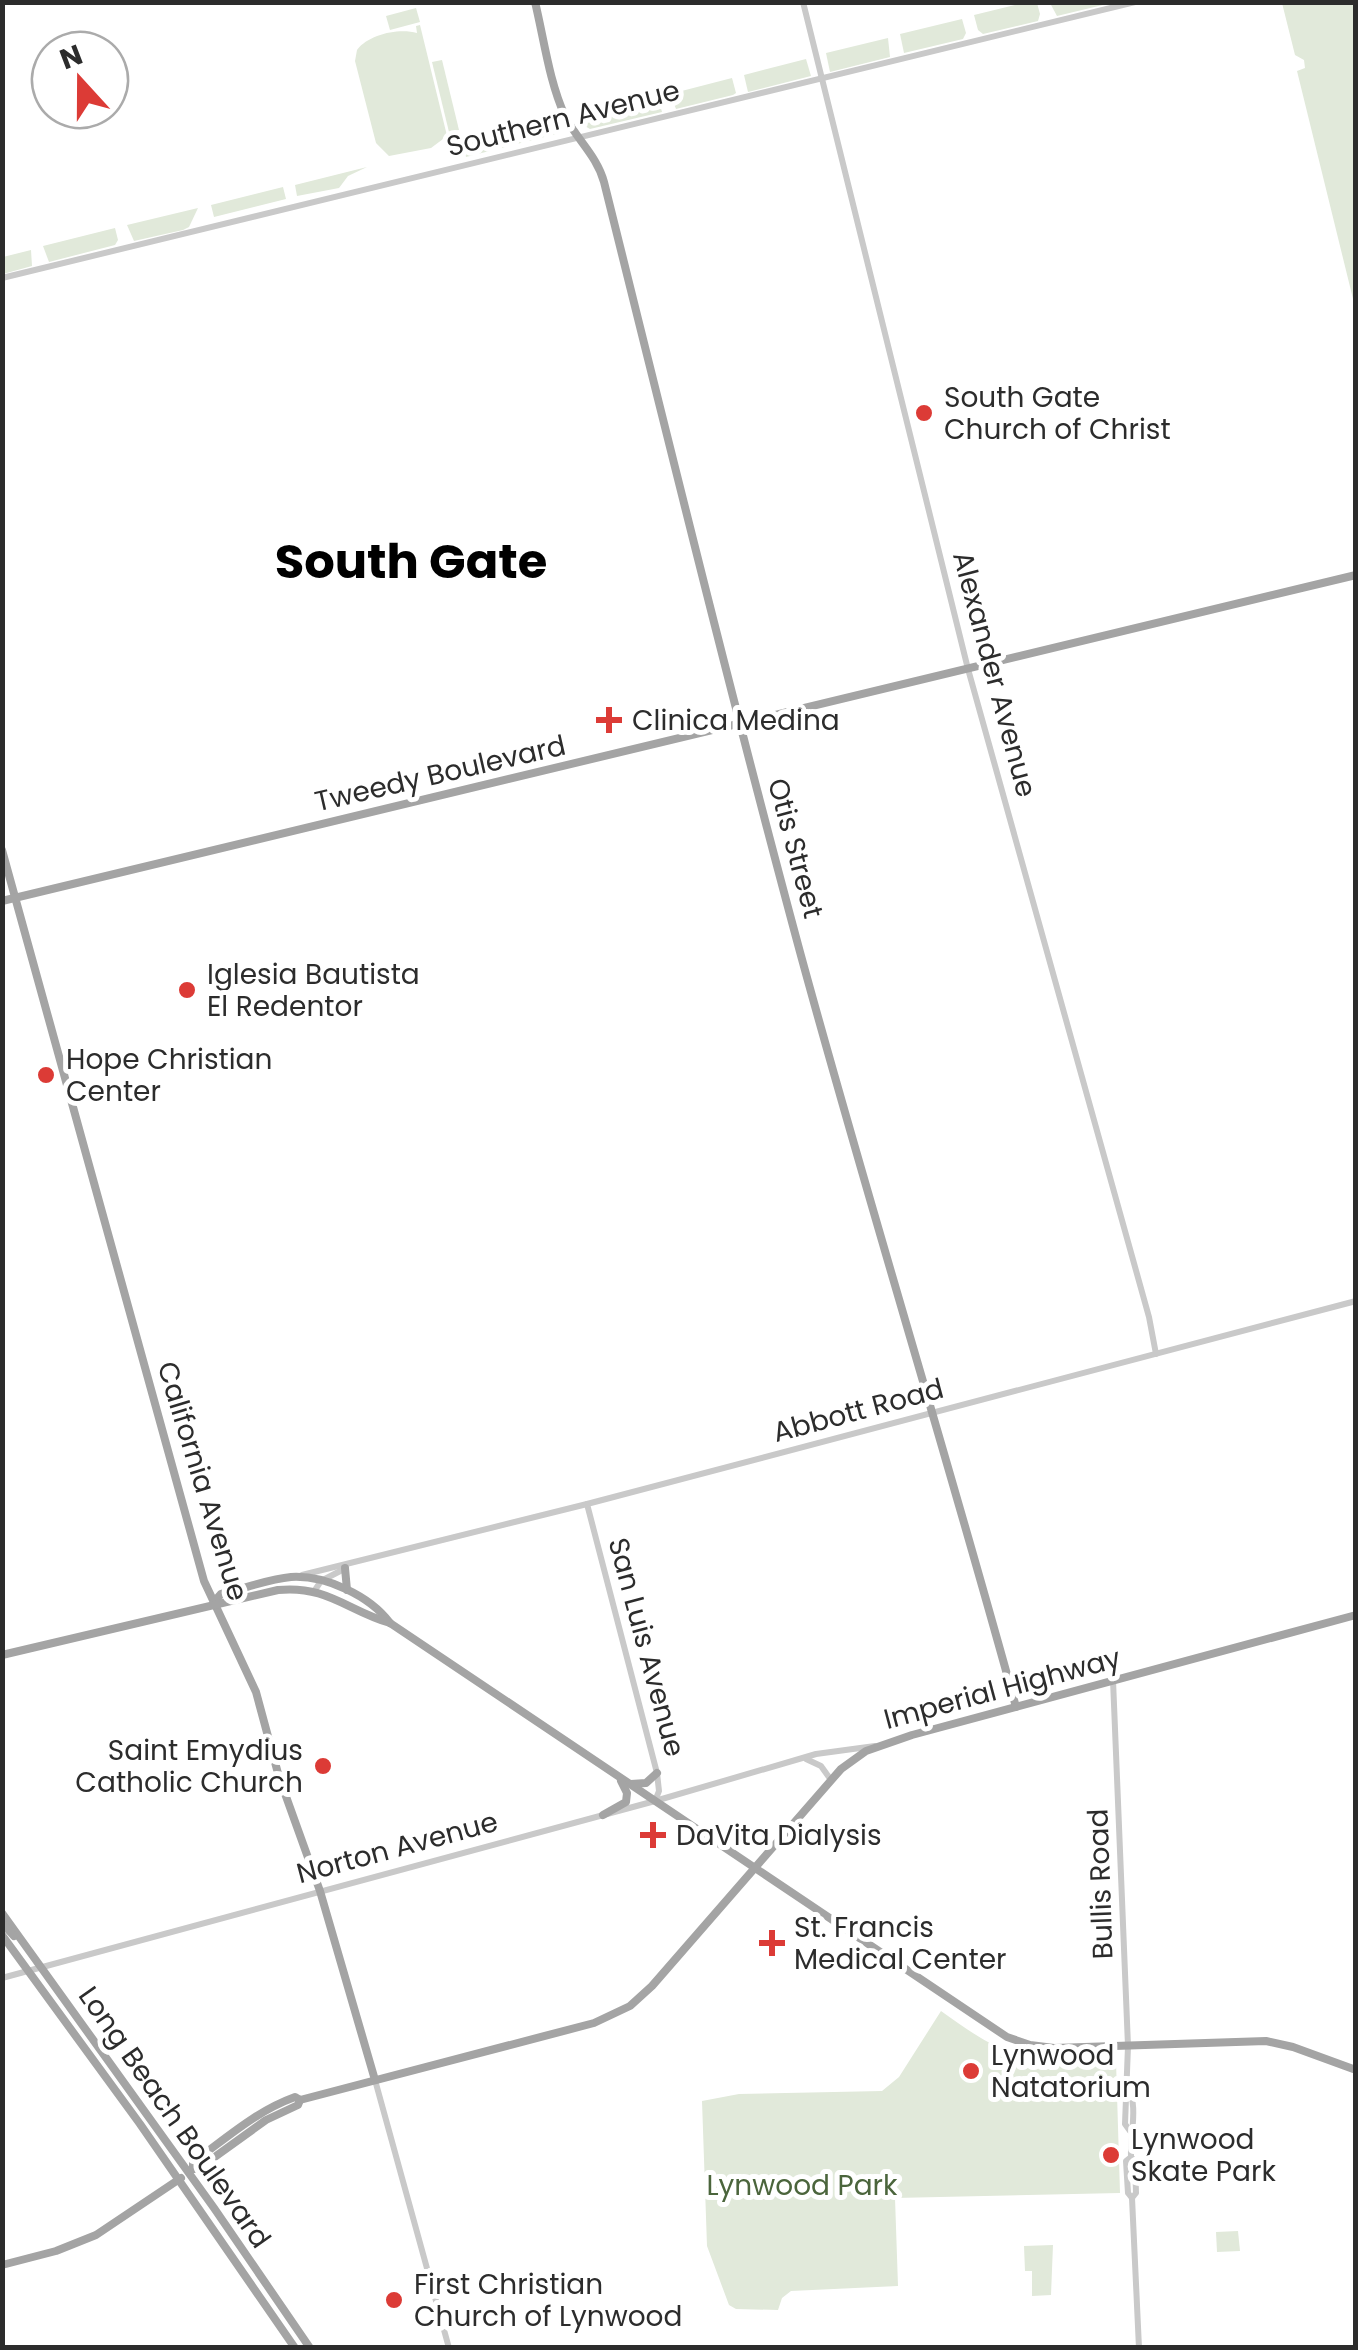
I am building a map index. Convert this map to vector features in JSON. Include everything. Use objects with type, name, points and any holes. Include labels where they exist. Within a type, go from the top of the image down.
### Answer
[{"type":"main road","name":"Otis Street","points":[[535,2],[556,92],[566,117],[597,162],[604,182],[806,972],[935,1413],[1016,1708]]},
{"type":"main road","name":"Tweedy Boulevard","points":[[2,902],[1356,576]]},
{"type":"main road","name":"California Avenue","points":[[2,850],[213,1603],[256,1692],[285,1796],[320,1891],[374,2080]]},
{"type":"main road","points":[[345,1568],[347,1590]]},
{"type":"main road","points":[[213,1603],[221,1594],[291,1577],[322,1581],[347,1590],[383,1613],[390,1623]]},
{"type":"main road","points":[[2,1655],[213,1603],[278,1590],[315,1590],[390,1623],[1007,2037],[1054,2048],[1266,2041],[1356,2070]]},
{"type":"main road","name":"Imperial Highway","points":[[2,2266],[96,2235],[179,2179],[193,2162],[254,2116],[296,2097],[300,2100],[583,2026],[619,2012],[652,1986],[831,1780],[858,1755],[876,1746],[1356,1616]]},
{"type":"main road","points":[[629,1783],[646,1783],[657,1773]]},
{"type":"main road","points":[[603,1815],[627,1798],[615,1774]]},
{"type":"main road","name":"Long Beach Boulevard","points":[[2,1913],[190,2170],[310,2348]]},
{"type":"main road","points":[[2,1923],[14,1936],[19,1936]]},
{"type":"main road","name":"Long Beach Boulevard","points":[[2,1935],[179,2179],[295,2348]]},
{"type":"street","name":"Alexander Avenue","points":[[803,2],[968,669],[1149,1317],[1156,1354]]},
{"type":"street","name":"Southern Avenue","points":[[2,278],[1135,2]]},
{"type":"street","name":"Abbott Road","points":[[291,1577],[587,1504],[1356,1301]]},
{"type":"street","name":"San Luis Avenue","points":[[587,1504],[657,1773],[659,1792],[655,1801]]},
{"type":"street","name":"Abbott Road","points":[[315,1590],[322,1581],[345,1568],[371,1559]]},
{"type":"street","name":"Bullis Road","points":[[1113,1680],[1128,2046],[1128,2086],[1124,2091],[1131,2157],[1126,2161],[1128,2194],[1132,2198],[1139,2348]]},
{"type":"street","name":"Norton Avenue","points":[[2,1978],[844,1748],[876,1746]]},
{"type":"street","points":[[804,1759],[821,1766],[831,1780]]},
{"type":"street","name":"California Avenue","points":[[374,2080],[449,2348]]},
{"type":"green space","points":[[1050,2],[1111,3],[1057,16]]},
{"type":"green space","points":[[1037,3],[1038,21],[983,34],[978,30],[974,15]]},
{"type":"green space","points":[[1282,3],[1355,3],[1355,307],[1297,71],[1305,68],[1304,60],[1295,55]]},
{"type":"green space","points":[[416,8],[420,22],[390,30],[386,16]]},
{"type":"green space","points":[[962,19],[966,33],[963,39],[904,53],[900,34]]},
{"type":"green space","points":[[420,25],[449,144],[445,145],[443,139],[431,148],[389,156],[376,143],[355,61],[357,50],[385,34],[417,33],[416,26]]},
{"type":"green space","points":[[888,38],[890,57],[830,72],[826,53]]},
{"type":"green space","points":[[806,59],[811,76],[748,92],[744,75]]},
{"type":"green space","points":[[442,60],[459,130],[449,132],[432,62]]},
{"type":"green space","points":[[732,78],[736,93],[733,95],[676,109],[670,94]]},
{"type":"green space","points":[[658,97],[662,112],[590,129],[578,116]]},
{"type":"green space","points":[[556,117],[560,133],[466,157],[463,143]]},
{"type":"green space","points":[[367,167],[348,176],[339,188],[297,196],[295,185]]},
{"type":"green space","points":[[283,187],[286,199],[214,217],[211,205]]},
{"type":"green space","points":[[198,208],[189,227],[183,230],[134,241],[127,225]]},
{"type":"green space","points":[[115,228],[115,245],[49,262],[43,246]]},
{"type":"green space","points":[[31,250],[32,266],[3,274],[3,257]]},
{"type":"green space","name":"Lynwood Park","points":[[941,2011],[986,2041],[1023,2056],[1116,2061],[1120,2193],[895,2198],[898,2286],[791,2291],[782,2298],[778,2310],[736,2309],[729,2305],[707,2246],[702,2101],[739,2094],[882,2091],[899,2077]]},
{"type":"green space","points":[[1238,2231],[1240,2251],[1217,2252],[1216,2232]]},
{"type":"green space","points":[[1053,2245],[1051,2295],[1032,2296],[1032,2271],[1025,2271],[1024,2246]]},
{"type":"place","name":"South Gate Church of Christ","points":[[924,413]]},
{"type":"place","name":"Clinica Medina","points":[[609,720]]},
{"type":"place","name":"Iglesia Bautista El Redentor","points":[[187,990]]},
{"type":"place","name":"Hope Christian Center","points":[[46,1075]]},
{"type":"place","name":"Saint Emydius Catholic Church","points":[[323,1766]]},
{"type":"place","name":"DaVita Dialysis","points":[[653,1835]]},
{"type":"place","name":"St. Francis Medical Center","points":[[772,1943]]},
{"type":"place","name":"Lynwood Natatorium","points":[[971,2071]]},
{"type":"place","name":"Lynwood Skate Park","points":[[1111,2155]]},
{"type":"place","name":"First Christian Church of Lynwood","points":[[394,2300]]},
{"type":"district","name":"South Gate","points":[[411,561]]}]
